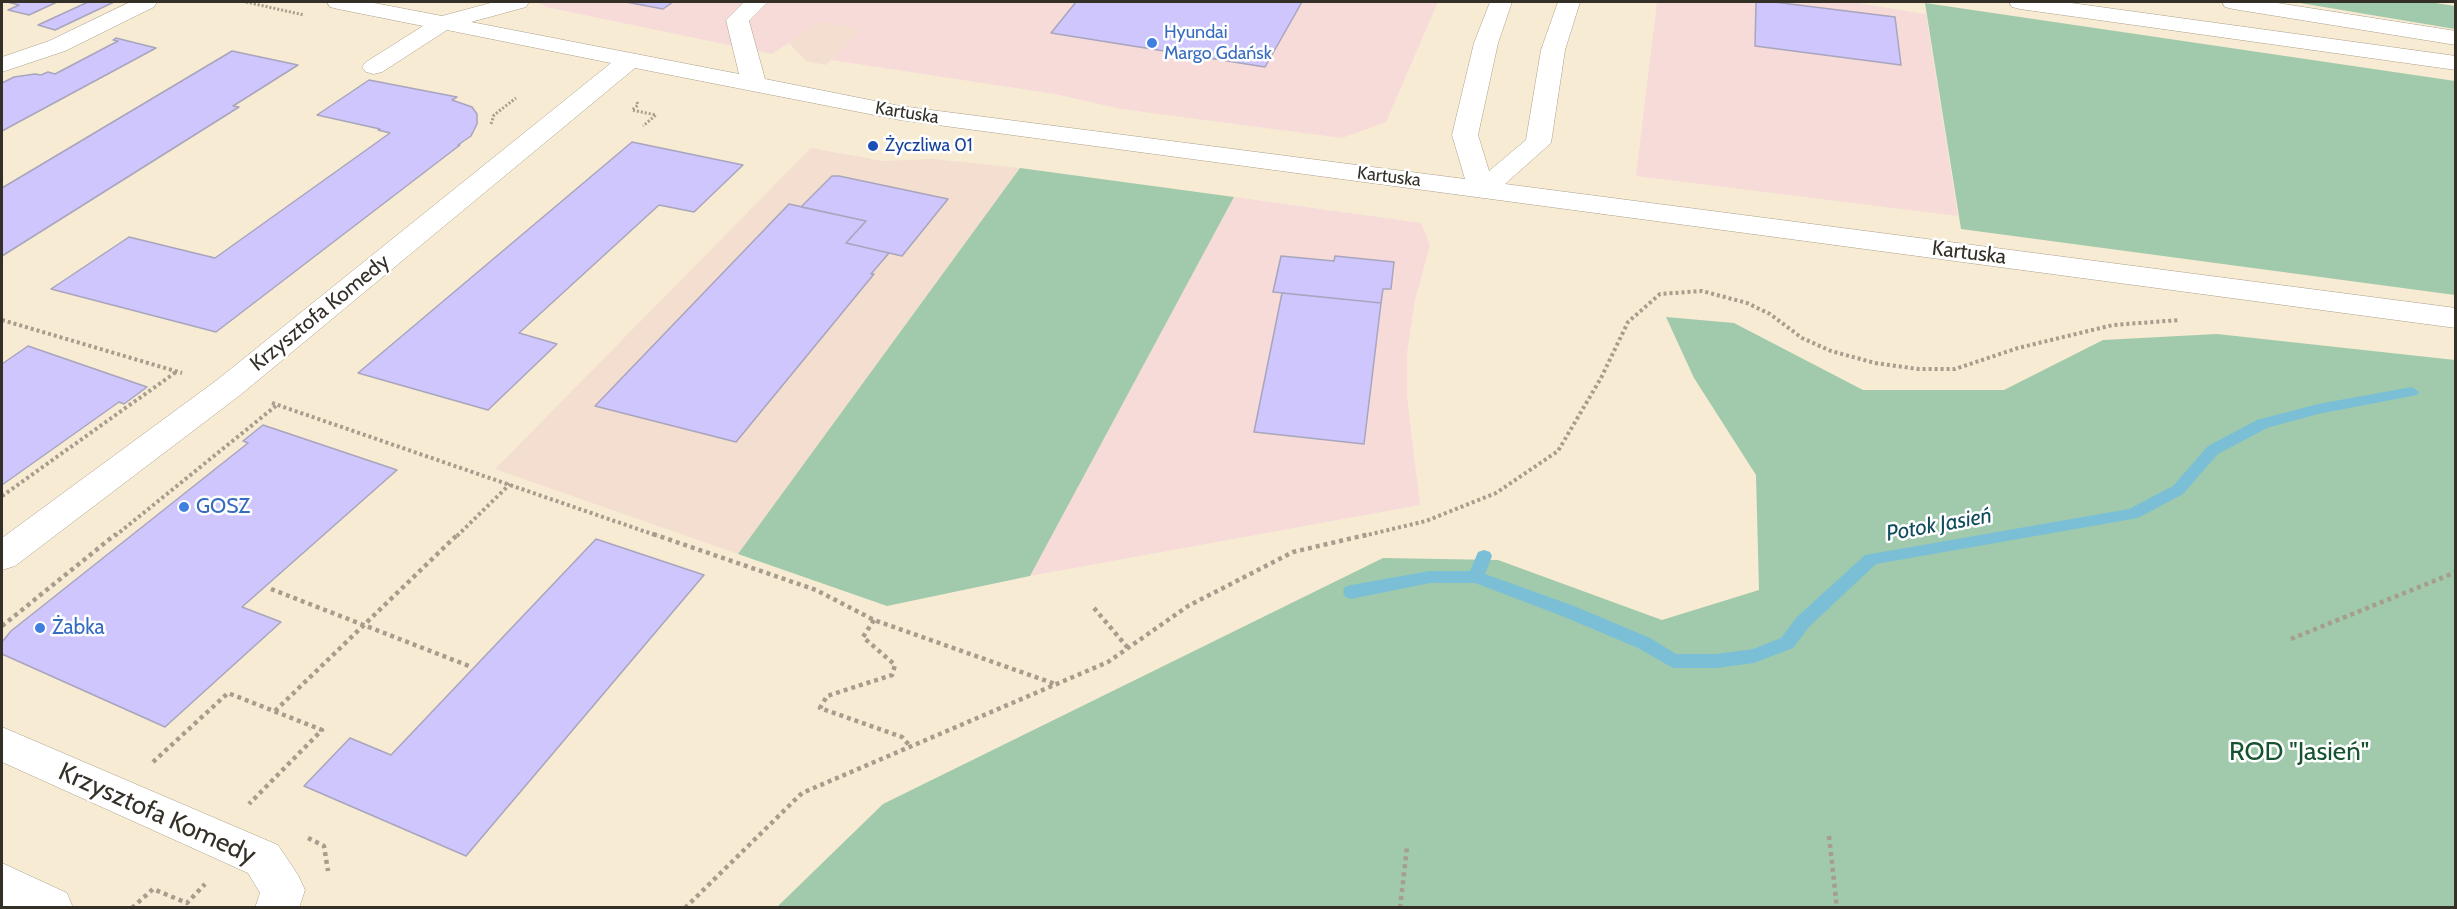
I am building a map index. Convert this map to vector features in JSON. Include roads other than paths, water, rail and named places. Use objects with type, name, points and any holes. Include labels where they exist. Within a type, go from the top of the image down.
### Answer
[{"type":"street","points":[[2,65],[57,46],[146,2]]},
{"type":"street","name":"Kartuska","points":[[338,2],[900,113],[2456,318]]},
{"type":"street","points":[[374,67],[444,22],[518,2]]},
{"type":"street","points":[[754,84],[737,20],[757,2]]},
{"type":"street","points":[[1501,2],[1486,44],[1465,135],[1482,189],[1538,143],[1553,50],[1569,2]]},
{"type":"street","points":[[2020,2],[2456,63]]},
{"type":"street","points":[[2233,2],[2456,38]]},
{"type":"street","name":"Krzysztofa Komedy","points":[[2,556],[228,388],[631,59]]},
{"type":"street","name":"Krzysztofa Komedy","points":[[2,744],[263,859],[283,890],[278,908]]},
{"type":"street","points":[[2,883],[51,908]]},
{"type":"waterway","name":"Potok Jasień","points":[[1476,577],[1568,611],[1644,643],[1673,661],[1716,661],[1754,656],[1787,643],[1803,622],[1871,559],[2132,514],[2178,490],[2213,450],[2262,424],[2318,409],[2412,392]]},
{"type":"waterway","points":[[1476,577],[1484,556]]},
{"type":"waterway","name":"Potok Jasień","points":[[1351,592],[1430,577],[1476,577]]},
{"type":"place","name":"Hyundai Margo Gdańsk","points":[[1152,43]]},
{"type":"place","name":"Życzliwa 01","points":[[873,146]]},
{"type":"place","name":"GOSZ","points":[[184,507]]},
{"type":"place","name":"Żabka","points":[[40,628]]},
{"type":"park label","name":"ROD \"Jasień\"","points":[[2299,752]]}]
